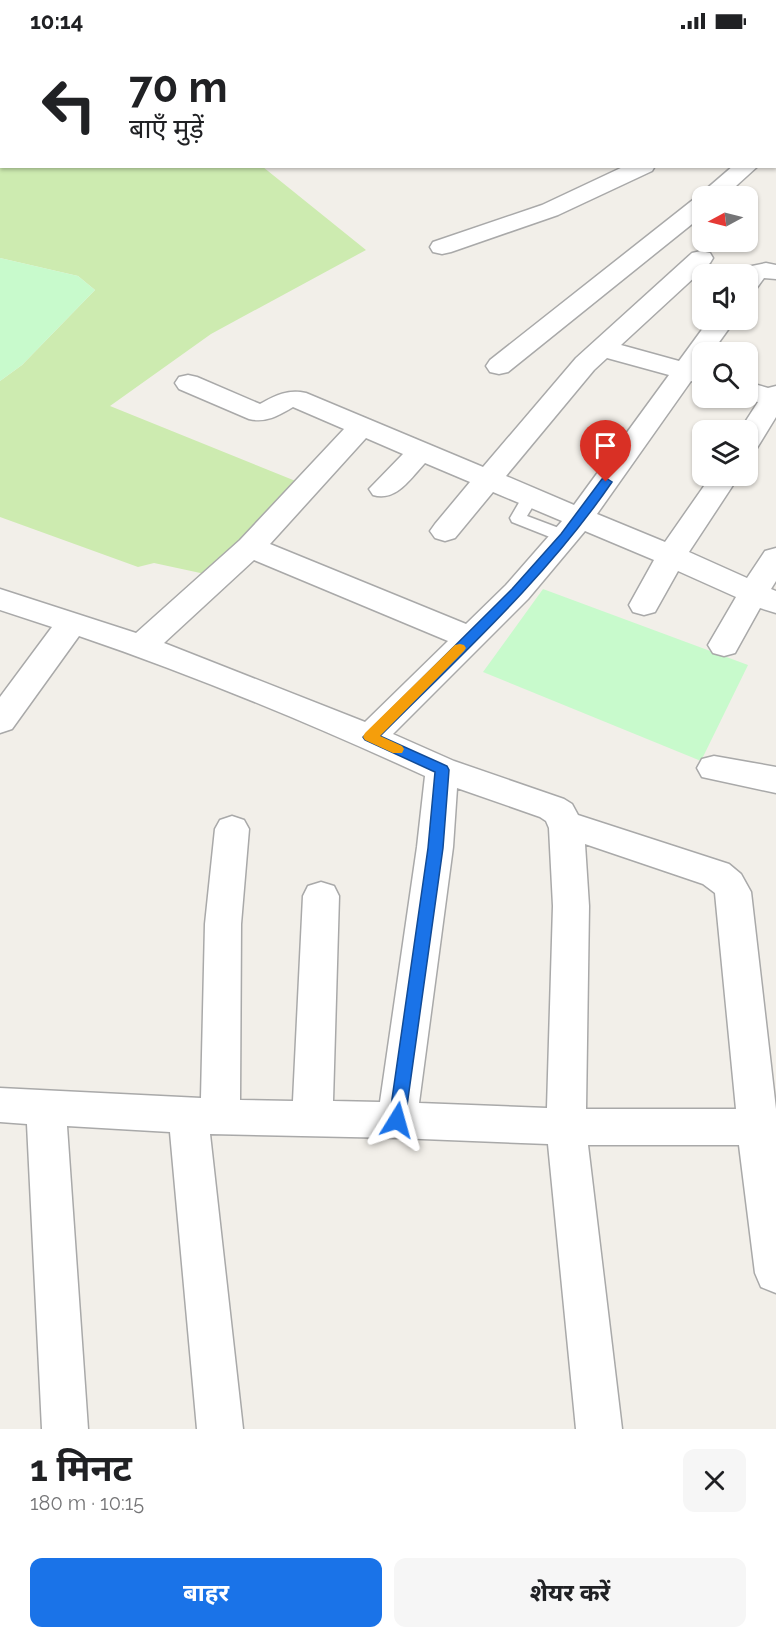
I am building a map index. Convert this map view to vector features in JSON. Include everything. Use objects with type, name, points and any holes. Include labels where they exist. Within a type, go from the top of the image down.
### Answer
[{"type":"street","points":[[442,248],[550,210],[640,168]]},
{"type":"street","points":[[724,186],[745,168]]},
{"type":"street","points":[[499,366],[692,212]]},
{"type":"street","points":[[445,531],[556,396],[602,348],[701,258]]},
{"type":"street","points":[[758,272],[776,272]]},
{"type":"street","points":[[602,348],[692,372]]},
{"type":"street","points":[[370,737],[517,592],[572,528],[692,376]]},
{"type":"street","points":[[188,383],[260,413],[293,398],[530,498],[572,528],[670,556],[764,598]]},
{"type":"street","points":[[758,393],[775,398],[758,425]]},
{"type":"street","points":[[141,646],[250,547],[362,426]]},
{"type":"street","points":[[383,489],[422,451]]},
{"type":"street","points":[[644,605],[670,556],[718,486]]},
{"type":"street","points":[[250,547],[471,638]]},
{"type":"street","points":[[724,645],[764,598],[776,558]]},
{"type":"street","points":[[0,599],[141,646],[370,737],[442,770],[552,808],[560,813],[565,824],[571,906],[566,1127],[599,1429]]},
{"type":"street","points":[[0,721],[72,623]]},
{"type":"street","points":[[714,768],[776,780]]},
{"type":"street","points":[[397,1120],[435,848],[442,770]]},
{"type":"street","points":[[565,824],[717,874],[725,879],[733,892],[766,1127],[776,1273]]},
{"type":"street","points":[[220,1429],[204,1116],[232,829]]},
{"type":"street","points":[[312,1119],[321,897]]},
{"type":"street","points":[[0,1105],[204,1116],[397,1120],[566,1127],[766,1127]]},
{"type":"street","points":[[46,1107],[65,1429]]},
{"type":"green space","points":[[0,168],[264,168],[366,250],[211,334],[110,406],[303,484],[205,574],[154,563],[138,567],[0,517],[0,381],[22,365],[95,290],[78,276],[0,258]]},
{"type":"green space","points":[[0,258],[78,276],[95,290],[22,365],[0,381]]},
{"type":"green space","points":[[543,589],[748,665],[701,761],[483,672]]},
{"type":"slow traffic","points":[[397,749],[370,737],[460,648]]},
{"type":"route","points":[[397,1120],[435,848],[442,770],[370,737],[517,592],[566,537],[606,482]]}]
